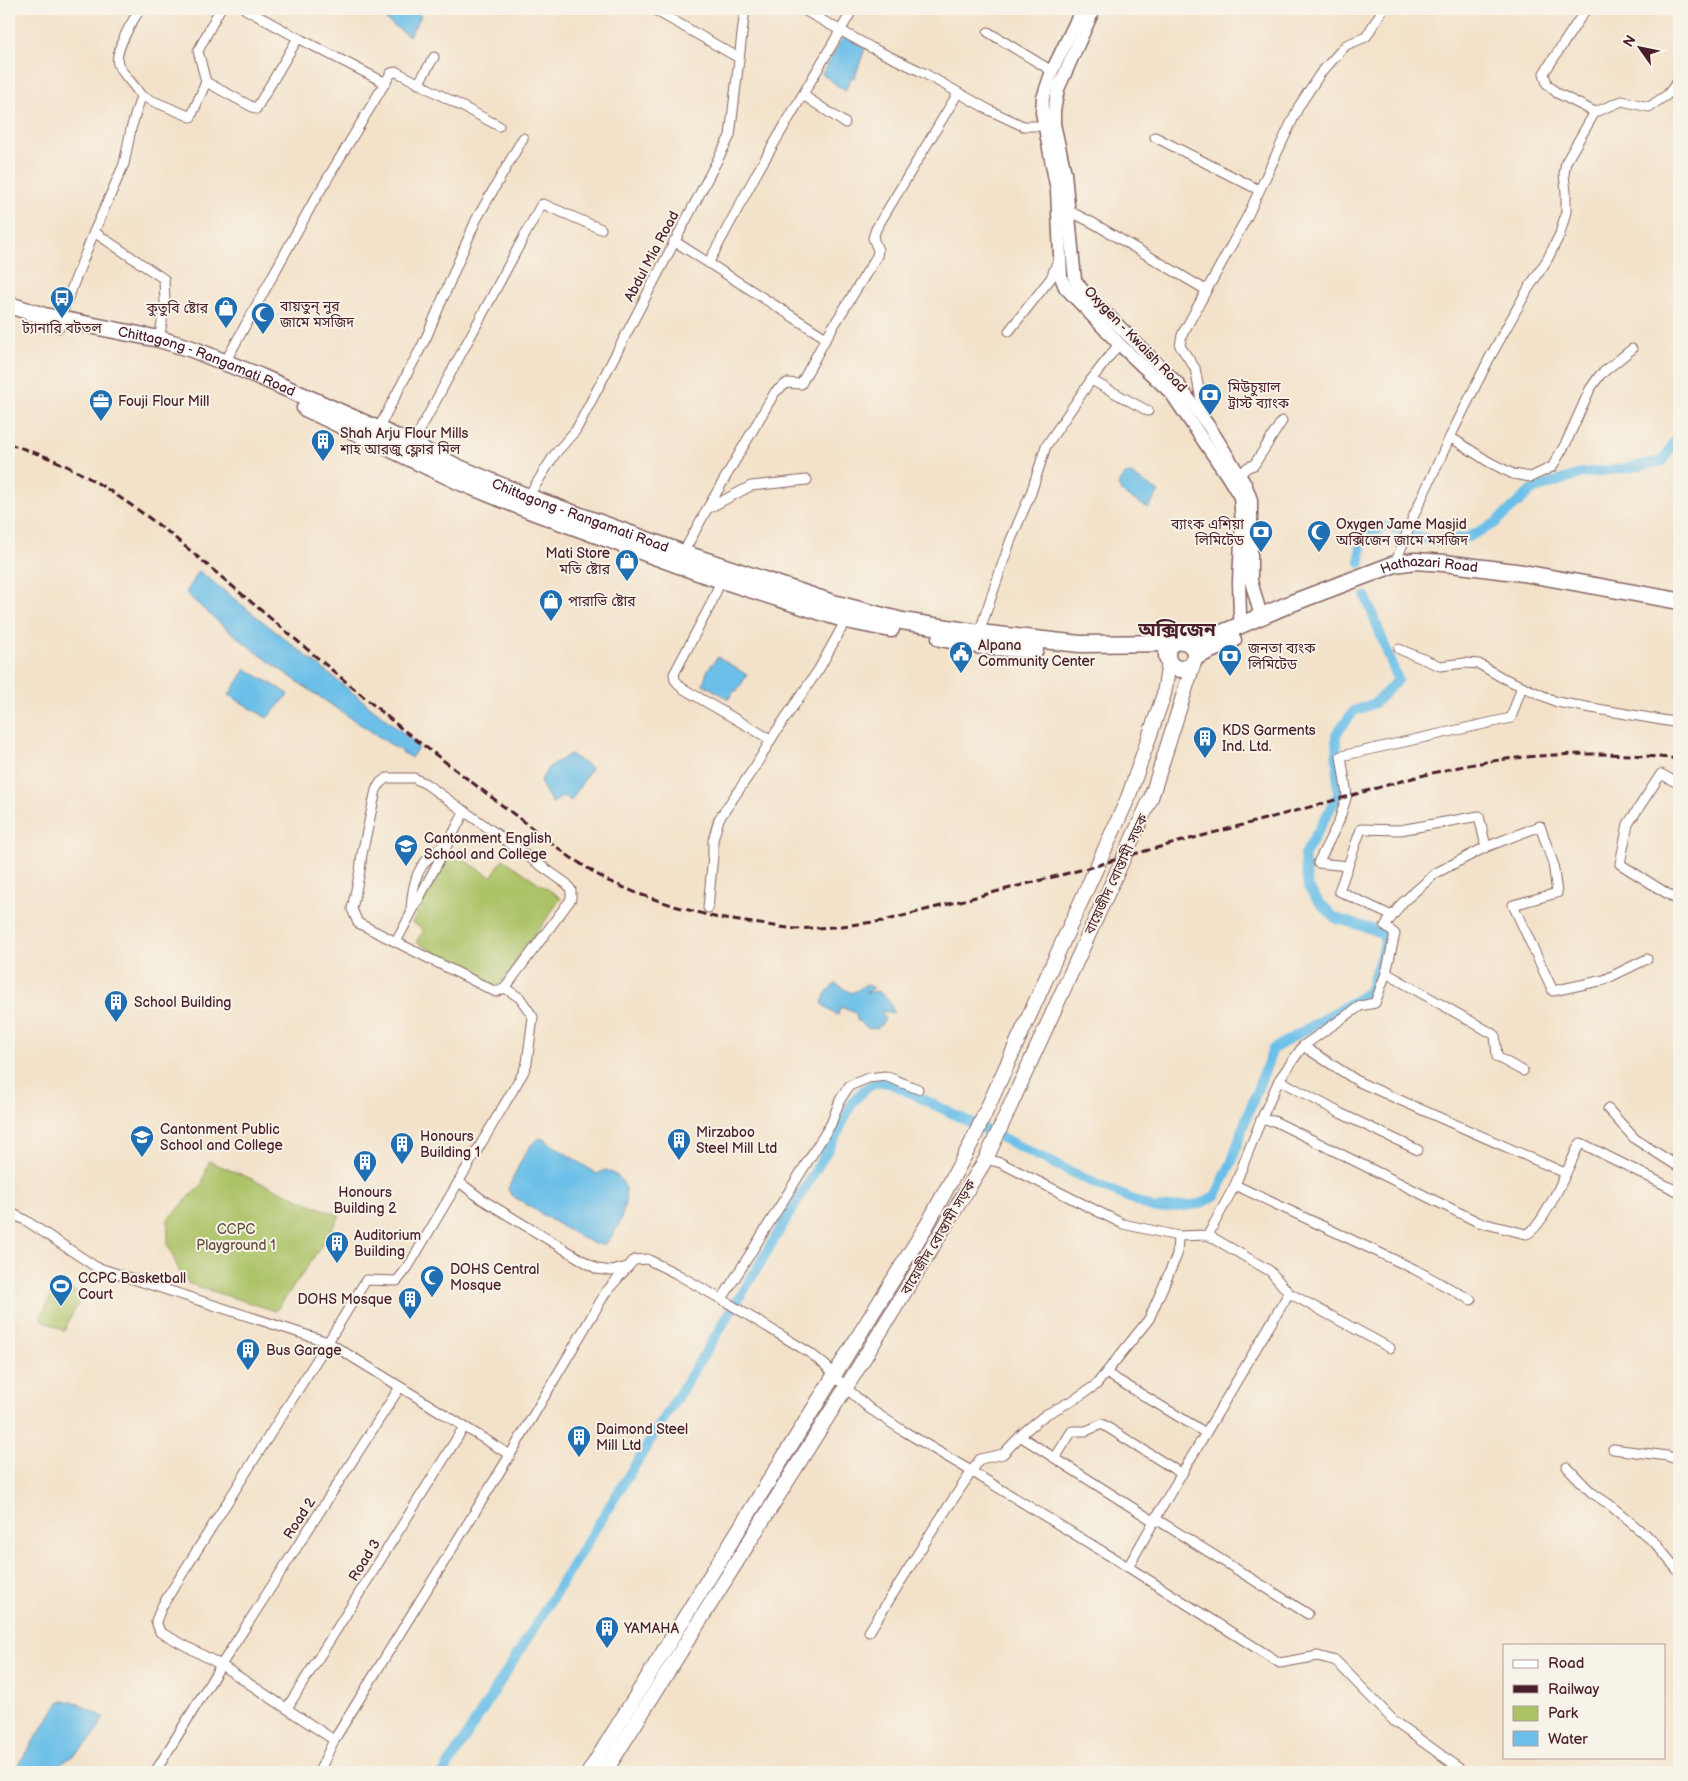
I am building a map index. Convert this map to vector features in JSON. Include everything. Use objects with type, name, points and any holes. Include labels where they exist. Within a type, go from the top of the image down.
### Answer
[{"type":"highway","name":"Chittagong - Rangamati Road","points":[[9,306],[44,316],[59,323]]},
{"type":"highway","name":"Chittagong - Rangamati Road","points":[[9,315],[158,342],[192,356],[224,365],[375,434],[458,481],[528,510],[721,580],[846,620],[982,646],[1092,654],[1169,653]]},
{"type":"highway","name":"Chittagong - Rangamati Road","points":[[375,434],[412,445],[459,468],[528,497],[683,553],[833,603],[902,621],[979,633],[1169,653]]},
{"type":"highway","name":"Hathazari Road","points":[[1193,654],[1213,637],[1292,603],[1395,564],[1415,561],[1453,564],[1524,574],[1679,601]]},
{"type":"highway","name":"Hathazari Road","points":[[1193,654],[1349,590],[1413,571],[1467,576],[1679,610]]},
{"type":"highway","points":[[1181,640],[1193,654],[1189,667],[1175,668],[1169,653],[1181,640]]},
{"type":"main road","name":"Oxygen - Kwaish Road","points":[[1082,9],[1052,72],[1043,98],[1044,126],[1057,190],[1061,276],[1065,287],[1119,344],[1171,393],[1218,461],[1240,497],[1242,522],[1238,581],[1242,625]]},
{"type":"main road","name":"Oxygen - Kwaish Road","points":[[1094,9],[1058,89],[1054,111],[1054,124],[1065,173],[1073,273],[1079,286],[1177,383],[1200,414],[1246,486],[1251,500],[1251,581],[1261,616]]},
{"type":"main road","name":"বায়েজীদ বোস্তামী সড়ক","points":[[589,1772],[927,1225],[972,1142],[1128,798],[1164,694],[1169,653]]},
{"type":"main road","name":"বায়েজীদ বোস্তামী সড়ক","points":[[605,1772],[846,1388],[987,1155],[1151,798],[1193,654]]},
{"type":"street","points":[[140,9],[119,50],[118,63],[141,96],[191,116],[206,82],[198,51],[220,9]]},
{"type":"street","points":[[245,9],[386,83]]},
{"type":"street","points":[[652,9],[740,58]]},
{"type":"street","name":"Abdul Mia Road","points":[[528,497],[555,454],[576,430],[730,136],[746,9]]},
{"type":"street","points":[[802,9],[892,60],[902,62],[920,71],[958,93],[1023,126],[1044,126]]},
{"type":"street","points":[[709,262],[758,171],[853,9]]},
{"type":"street","points":[[1200,414],[1200,400],[1195,368],[1180,346],[1182,335],[1247,217],[1299,106],[1320,74],[1346,45],[1366,37],[1383,9]]},
{"type":"street","points":[[1586,9],[1544,73],[1547,84],[1557,93],[1595,112]]},
{"type":"street","points":[[988,32],[1052,72]]},
{"type":"street","points":[[206,82],[256,109],[298,38]]},
{"type":"street","points":[[418,84],[434,57]]},
{"type":"street","points":[[224,365],[311,206],[393,72],[499,126]]},
{"type":"street","points":[[1395,564],[1414,515],[1489,359],[1528,288],[1547,260],[1560,234],[1566,212],[1564,174],[1566,162],[1595,112],[1622,101],[1649,107],[1667,95],[1679,80]]},
{"type":"street","points":[[683,553],[706,509],[775,392],[788,383],[801,384],[826,338],[877,256],[878,250],[873,238],[876,229],[958,93]]},
{"type":"street","points":[[803,95],[845,123]]},
{"type":"street","points":[[59,323],[94,232],[124,164],[141,96]]},
{"type":"street","points":[[1155,137],[1259,190]]},
{"type":"street","points":[[375,434],[426,338],[476,220],[523,138]]},
{"type":"street","points":[[412,445],[540,205],[543,204],[601,229]]},
{"type":"street","points":[[1069,211],[1093,223],[1206,290]]},
{"type":"street","points":[[94,232],[164,279],[165,303],[158,342]]},
{"type":"street","points":[[674,241],[826,338]]},
{"type":"street","points":[[1010,331],[1051,278],[1060,254]]},
{"type":"street","points":[[979,633],[1010,542],[1032,493],[1046,446],[1091,380],[1119,344]]},
{"type":"street","points":[[1450,437],[1489,462],[1513,474],[1531,477],[1552,467],[1566,443],[1590,389],[1600,375],[1632,349]]},
{"type":"street","points":[[1091,380],[1148,411]]},
{"type":"street","points":[[1239,475],[1248,467],[1254,465],[1282,421]]},
{"type":"street","points":[[706,509],[751,486],[807,480]]},
{"type":"street","points":[[721,580],[711,604],[674,674],[675,680],[682,688],[770,739]]},
{"type":"street","points":[[708,908],[714,855],[713,840],[719,819],[756,765],[770,739],[819,669],[846,620]]},
{"type":"street","points":[[1399,649],[1440,666],[1479,664],[1557,702],[1679,723]]},
{"type":"street","points":[[1348,866],[1318,863],[1339,821],[1347,795],[1341,756],[1512,718],[1522,686]]},
{"type":"street","points":[[1679,784],[1661,774],[1628,824],[1620,864],[1679,901]]},
{"type":"street","points":[[387,778],[414,778],[426,784],[567,884],[571,890],[570,899],[505,988],[496,992],[396,942],[358,922],[352,909],[376,790],[381,782],[387,778]]},
{"type":"street","points":[[396,942],[465,811]]},
{"type":"street","points":[[1392,916],[1339,891],[1361,829],[1400,830],[1479,816],[1486,847]]},
{"type":"street","points":[[1208,1235],[1234,1185],[1280,1080],[1303,1046],[1360,1006],[1375,1003],[1386,973],[1395,934],[1385,926],[1402,903],[1436,873],[1486,847],[1540,826],[1552,863],[1556,893],[1513,905],[1553,991],[1604,980],[1647,959]]},
{"type":"street","points":[[1386,973],[1495,1035],[1497,1057],[1524,1071]]},
{"type":"street","points":[[334,1740],[222,1665],[160,1632],[156,1621],[162,1606],[366,1280],[396,1282],[408,1267],[527,1064],[533,1017],[520,998],[505,988]]},
{"type":"street","points":[[1303,1046],[1359,1082],[1565,1173]]},
{"type":"street","points":[[725,1301],[831,1124],[840,1100],[849,1086],[868,1078],[885,1076],[918,1089]]},
{"type":"street","points":[[1280,1080],[1342,1114],[1418,1150]]},
{"type":"street","points":[[1608,1109],[1635,1139],[1679,1167]]},
{"type":"street","points":[[1261,1120],[1274,1121],[1478,1222],[1526,1234],[1531,1233],[1542,1220],[1578,1144],[1583,1144],[1679,1192]]},
{"type":"street","points":[[987,1155],[1123,1224],[1178,1236],[1208,1235],[1270,1271],[1290,1293],[1390,1348]]},
{"type":"street","points":[[459,1182],[483,1200],[597,1269],[612,1271],[627,1267]]},
{"type":"street","points":[[1234,1185],[1414,1269],[1471,1300]]},
{"type":"street","points":[[9,1212],[25,1220],[96,1267],[328,1342],[510,1455]]},
{"type":"street","points":[[870,1632],[980,1459],[1003,1454],[1020,1436],[1045,1415],[1096,1385],[1106,1374],[1149,1318],[1176,1255],[1178,1236]]},
{"type":"street","points":[[319,1772],[334,1740],[510,1455],[606,1292],[634,1260],[647,1259],[739,1309],[810,1353],[870,1409],[1128,1567],[1280,1663],[1318,1656],[1336,1661],[1395,1722],[1465,1772]]},
{"type":"street","points":[[1128,1567],[1290,1293]]},
{"type":"street","points":[[1106,1374],[1206,1433]]},
{"type":"street","name":"Road 2","points":[[155,1772],[400,1387]]},
{"type":"street","points":[[1055,1458],[1072,1431],[1086,1431],[1102,1424],[1182,1474]]},
{"type":"street","name":"Road 3","points":[[287,1708],[464,1427]]},
{"type":"street","points":[[1020,1436],[1308,1614]]},
{"type":"street","points":[[1613,1448],[1667,1456],[1679,1460]]},
{"type":"street","points":[[1567,1467],[1592,1492],[1655,1544],[1679,1572]]},
{"type":"green space","points":[[452,852],[491,877],[503,859],[561,898],[498,988],[416,942],[424,930],[412,922]]},
{"type":"green space","name":"CCPC Playground 1","points":[[209,1161],[340,1216],[276,1311],[189,1284],[181,1275],[168,1245],[168,1219],[202,1184]]},
{"type":"green space","name":"CCPC Basketball Court","points":[[57,1283],[82,1295],[64,1331],[40,1319]]},
{"type":"water","points":[[385,9],[410,9],[421,16],[409,36],[387,21]]},
{"type":"water","points":[[844,36],[865,48],[855,77],[851,78],[845,91],[822,74]]},
{"type":"water","points":[[1131,474],[1159,492],[1148,508],[1122,493],[1118,484],[1125,475]]},
{"type":"water","points":[[199,571],[419,746],[411,758],[295,680],[212,616],[186,593]]},
{"type":"water","points":[[718,657],[747,675],[737,691],[735,690],[729,699],[703,684],[708,669]]},
{"type":"water","points":[[246,669],[289,694],[267,718],[229,695]]},
{"type":"water","points":[[570,754],[591,768],[571,801],[564,796],[552,803],[540,782],[548,768]]},
{"type":"water","points":[[836,984],[851,992],[857,991],[866,984],[874,988],[866,993],[878,991],[890,1003],[893,1013],[881,1011],[885,1020],[878,1028],[869,1029],[857,1020],[856,1013],[840,1007],[838,1015],[833,1013],[822,1004],[827,992]]},
{"type":"water","points":[[540,1138],[597,1174],[605,1170],[611,1172],[623,1182],[625,1200],[622,1217],[614,1233],[605,1244],[594,1244],[511,1195],[508,1189],[521,1160],[530,1146]]},
{"type":"water","points":[[60,1701],[73,1701],[104,1717],[94,1735],[83,1748],[52,1770],[52,1772],[13,1772]]},
{"type":"waterway","points":[[1360,563],[1361,542],[1385,526],[1434,541],[1468,537],[1494,524],[1532,490],[1583,473],[1628,468],[1663,461],[1679,434]]},
{"type":"waterway","points":[[444,1772],[744,1290],[835,1138],[852,1103],[865,1089],[875,1083],[890,1083],[1094,1183],[1155,1209],[1200,1204],[1216,1195],[1232,1161],[1273,1049],[1369,992],[1385,943],[1383,935],[1372,929],[1335,918],[1318,901],[1308,887],[1304,856],[1338,795],[1336,734],[1354,711],[1375,703],[1398,680],[1366,597]]},
{"type":"railway","points":[[9,444],[65,465],[126,501],[168,532],[402,729],[570,857],[606,880],[639,894],[718,918],[795,929],[883,921],[1096,866],[1444,770],[1534,756],[1607,754],[1679,759]]},
{"type":"place","name":"ট্যানারি বটতল","points":[[62,319]]},
{"type":"place","name":"কুতুবি ষ্টোর","points":[[226,329]]},
{"type":"place","name":"বায়তুন্ নুর জামে মসজিদ","points":[[263,335]]},
{"type":"place","name":"মিউচুয়াল ট্রাস্ট ব্যাংক","points":[[1210,416]]},
{"type":"place","name":"Fouji Flour Mill","points":[[101,422]]},
{"type":"place","name":"Shah Arju Flour Mills শাহ আরজু ফ্লোর মিল","points":[[323,462]]},
{"type":"place","name":"ব্যাংক এশিয়া লিমিটেড","points":[[1261,553]]},
{"type":"place","name":"Oxygen Jame Masjid অক্সিজেন জামে মসজিদ","points":[[1319,553]]},
{"type":"place","name":"Mati Store মতি ষ্টোর","points":[[627,582]]},
{"type":"place","name":"পারাভি ষ্টোর","points":[[551,622]]},
{"type":"place","name":"Alpana Community Center","points":[[961,674]]},
{"type":"place","name":"জনতা ব্যংক লিমিটেড","points":[[1230,677]]},
{"type":"place","name":"KDS Garments Ind. Ltd.","points":[[1205,759]]},
{"type":"place","name":"Cantonment English School and College","points":[[406,867]]},
{"type":"place","name":"School Building","points":[[116,1023]]},
{"type":"place","name":"Cantonment Public School and College","points":[[142,1158]]},
{"type":"place","name":"Mirzaboo Steel Mill Ltd","points":[[679,1161]]},
{"type":"place","name":"Honours Building 1","points":[[402,1165]]},
{"type":"place","name":"Honours Building 2","points":[[365,1183]]},
{"type":"place","name":"Auditorium Building","points":[[337,1264]]},
{"type":"place","name":"DOHS Central Mosque","points":[[432,1298]]},
{"type":"place","name":"CCPC Basketball Court","points":[[61,1307]]},
{"type":"place","name":"DOHS Mosque","points":[[410,1320]]},
{"type":"place","name":"Bus Garage","points":[[248,1371]]},
{"type":"place","name":"Daimond Steel Mill Ltd","points":[[579,1458]]},
{"type":"place","name":"YAMAHA","points":[[607,1649]]},
{"type":"district","name":"অক্সিজেন","points":[[1177,629]]}]
